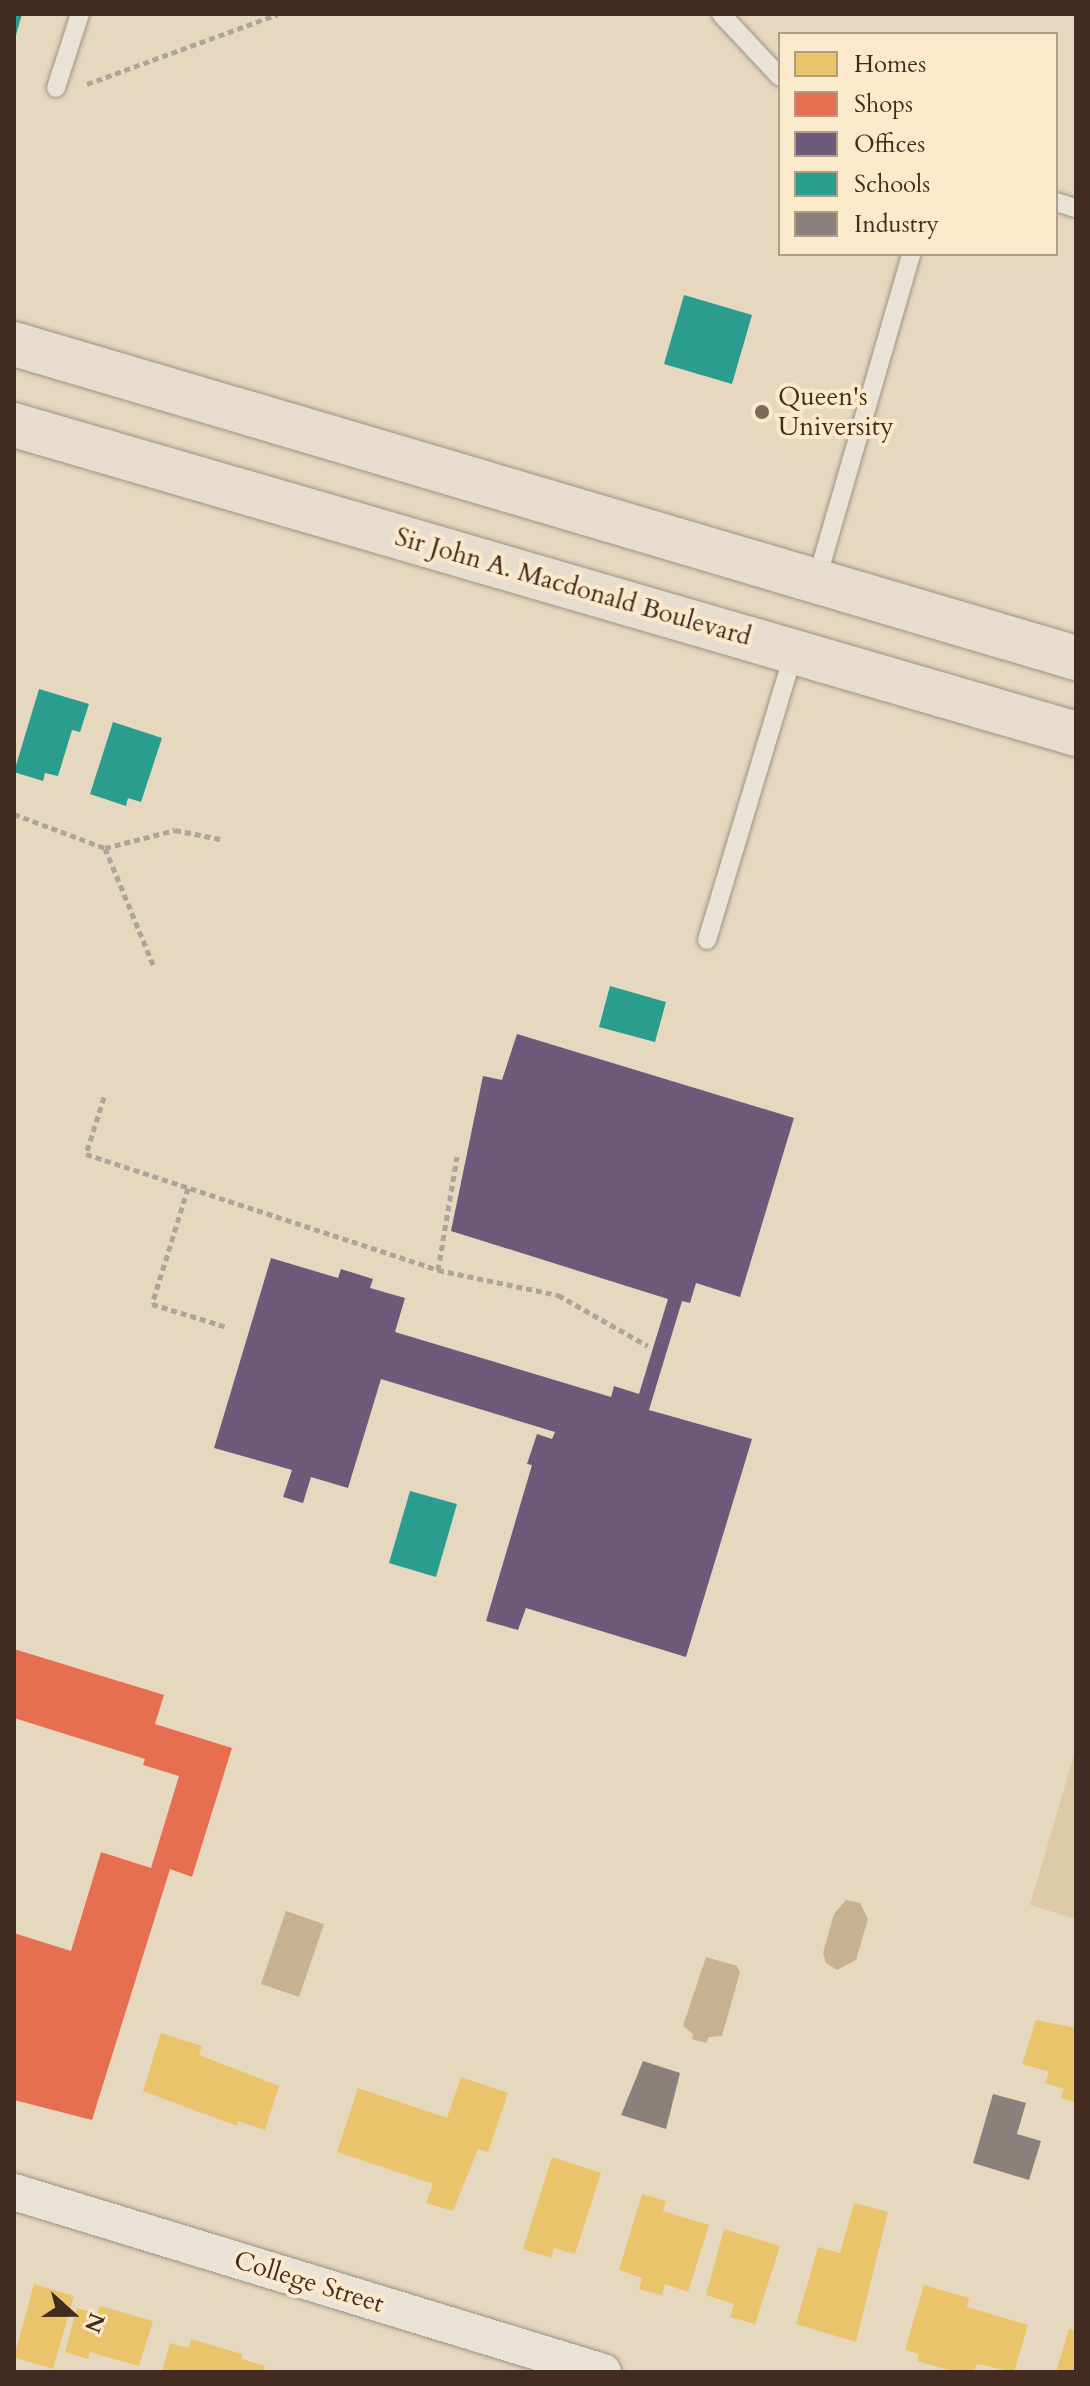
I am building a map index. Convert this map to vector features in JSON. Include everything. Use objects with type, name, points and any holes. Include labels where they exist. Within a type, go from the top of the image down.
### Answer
[{"type":"main road","points":[[14,344],[1076,658]]},
{"type":"main road","name":"Sir John A. Macdonald Boulevard","points":[[14,425],[1076,734]]},
{"type":"street","name":"College Street","points":[[14,2192],[603,2372]]},
{"type":"lane","points":[[56,88],[80,14]]},
{"type":"lane","points":[[721,14],[778,75]]},
{"type":"lane","points":[[816,583],[910,256]]},
{"type":"lane","points":[[707,940],[794,651]]},
{"type":"path","points":[[56,88],[67,92],[278,14]]},
{"type":"path","points":[[14,814],[105,848],[175,830],[220,839]]},
{"type":"path","points":[[105,848],[154,967]]},
{"type":"path","points":[[104,1097],[86,1154],[438,1270],[558,1295],[648,1346]]},
{"type":"path","points":[[438,1270],[457,1157]]},
{"type":"path","points":[[188,1188],[152,1304],[227,1327]]},
{"type":"shaded area","points":[[1076,1748],[1076,1919],[1030,1905]]},
{"type":"shaded area","points":[[846,1900],[860,1903],[868,1919],[856,1960],[837,1970],[826,1963],[823,1953],[834,1914]]},
{"type":"shaded area","points":[[286,1911],[324,1924],[299,1997],[261,1984]]},
{"type":"shaded area","points":[[706,1957],[737,1966],[740,1972],[722,2036],[709,2037],[706,2043],[692,2039],[693,2034],[683,2026]]},
{"type":"building: Homes","points":[[1036,2020],[1076,2028],[1076,2103],[1061,2098],[1064,2089],[1045,2083],[1049,2072],[1022,2064]]},
{"type":"building: Homes","points":[[161,2033],[202,2046],[199,2055],[279,2086],[265,2130],[238,2121],[237,2126],[143,2091]]},
{"type":"building: Homes","points":[[461,2077],[508,2093],[488,2152],[478,2149],[453,2211],[426,2203],[433,2184],[337,2152],[358,2088],[447,2118]]},
{"type":"building: Homes","points":[[552,2157],[601,2173],[575,2254],[554,2248],[551,2258],[523,2249]]},
{"type":"building: Homes","points":[[642,2194],[666,2201],[663,2211],[709,2225],[688,2292],[665,2284],[662,2295],[645,2291],[639,2289],[642,2278],[619,2270]]},
{"type":"building: Homes","points":[[854,2203],[888,2212],[856,2342],[796,2324],[818,2247],[840,2253]]},
{"type":"building: Homes","points":[[724,2229],[780,2246],[755,2324],[730,2317],[734,2304],[706,2295]]},
{"type":"building: Homes","points":[[34,2284],[74,2296],[53,2369],[14,2357]]},
{"type":"building: Homes","points":[[924,2285],[969,2298],[967,2307],[1028,2325],[1014,2372],[977,2364],[974,2372],[956,2372],[917,2361],[919,2354],[905,2350]]},
{"type":"building: Homes","points":[[100,2306],[153,2321],[139,2366],[90,2352],[88,2359],[65,2352],[77,2308],[97,2314]]},
{"type":"building: Homes","points":[[1069,2329],[1076,2331],[1076,2372],[1056,2372]]},
{"type":"building: Homes","points":[[191,2339],[242,2354],[242,2359],[265,2366],[263,2372],[162,2372],[170,2343],[188,2348]]},
{"type":"building: Shops","points":[[14,1649],[164,1695],[155,1724],[232,1748],[192,1877],[170,1869],[92,2120],[14,2100],[14,1933],[71,1951],[101,1852],[151,1868],[179,1776],[143,1765],[145,1759],[14,1718]]},
{"type":"building: Offices","points":[[517,1034],[794,1118],[740,1297],[696,1283],[690,1303],[682,1301],[649,1410],[752,1439],[686,1657],[526,1608],[518,1630],[486,1621],[532,1465],[527,1464],[537,1434],[552,1439],[555,1432],[381,1379],[348,1488],[311,1477],[303,1503],[283,1497],[292,1470],[214,1448],[271,1258],[338,1278],[341,1269],[373,1279],[370,1288],[405,1298],[395,1332],[611,1397],[614,1386],[639,1394],[668,1299],[451,1231],[483,1076],[502,1080]]},
{"type":"building: Schools","points":[[14,14],[22,14],[15,39],[14,39]]},
{"type":"building: Schools","points":[[684,295],[752,315],[732,384],[664,364]]},
{"type":"building: Schools","points":[[39,689],[89,704],[80,732],[72,730],[58,776],[45,773],[43,781],[14,772]]},
{"type":"building: Schools","points":[[113,722],[162,738],[141,802],[128,798],[126,806],[90,794]]},
{"type":"building: Schools","points":[[610,986],[666,1002],[655,1042],[599,1027]]},
{"type":"building: Schools","points":[[410,1491],[457,1504],[436,1577],[389,1563]]},
{"type":"building: Industry","points":[[643,2061],[680,2073],[666,2129],[621,2115]]},
{"type":"building: Industry","points":[[993,2094],[1026,2103],[1017,2134],[1041,2141],[1029,2180],[973,2163]]},
{"type":"place","name":"Queen's University","points":[[762,412]]}]
